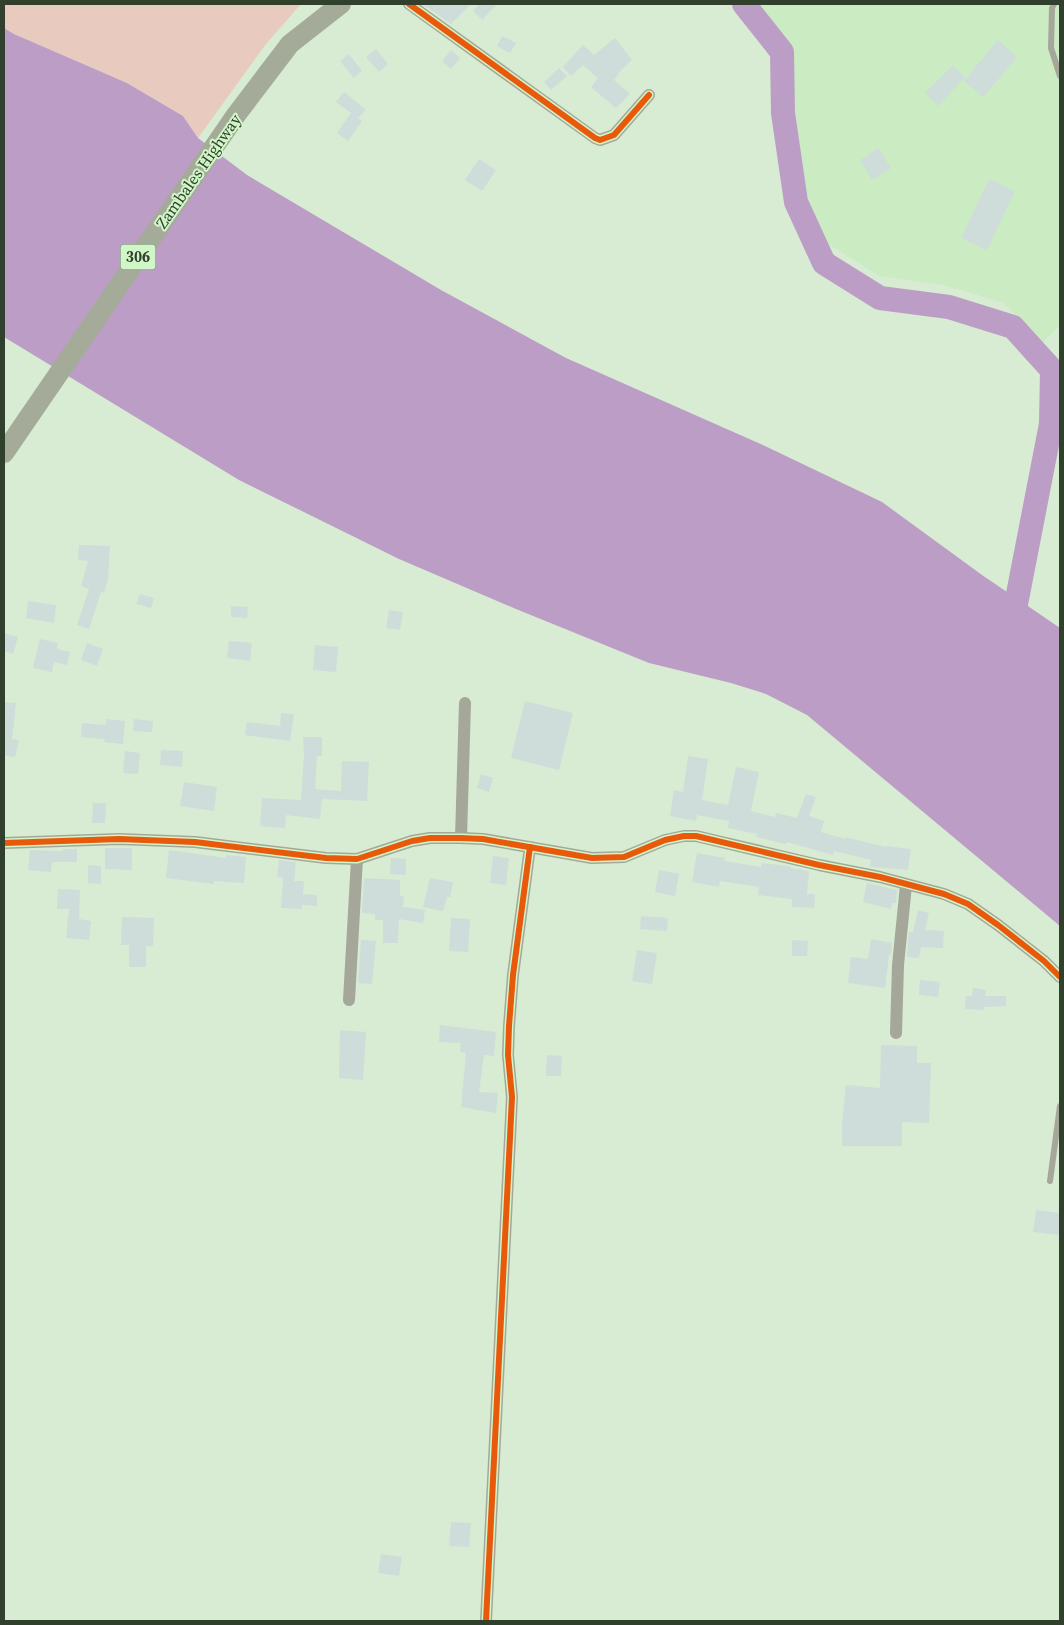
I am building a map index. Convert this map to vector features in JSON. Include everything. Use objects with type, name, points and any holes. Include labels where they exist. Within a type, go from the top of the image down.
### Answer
[{"type":"main road","name":"Zambales Highway","points":[[4,453],[236,115],[290,44],[341,4]]},
{"type":"street","points":[[409,4],[600,140],[614,135],[649,95]]},
{"type":"street","points":[[461,838],[466,703]]},
{"type":"street","points":[[4,843],[119,840],[195,842],[326,858],[357,859],[412,841],[430,838],[461,838],[483,839],[592,858],[624,858],[665,840],[684,836],[696,836],[944,894],[968,904],[1021,942],[1060,977]]},
{"type":"street","points":[[486,1621],[512,1097],[508,1055],[509,1026],[513,975],[530,847]]},
{"type":"street","points":[[349,1000],[357,859]]},
{"type":"street","points":[[896,1033],[898,965],[906,885]]},
{"type":"lane","points":[[1054,4],[1052,8],[1052,48],[1060,76]]},
{"type":"lane","points":[[1050,1181],[1060,1106]]},
{"type":"shaded area","points":[[4,4],[301,4],[266,44],[198,138],[183,116],[127,83],[4,28]]},
{"type":"shaded area","points":[[755,4],[1060,4],[1060,325],[1041,344],[1004,303],[944,285],[879,276],[827,243],[800,186],[788,103],[787,45]]},
{"type":"shaded area","points":[[4,28],[127,83],[183,116],[198,138],[247,175],[441,290],[566,358],[765,446],[882,502],[982,575],[1060,628],[1060,926],[807,715],[766,694],[731,683],[649,663],[399,559],[239,480],[4,337]]},
{"type":"building","points":[[423,4],[471,4],[451,24]]},
{"type":"building","points":[[479,4],[497,4],[482,20],[473,11]]},
{"type":"building","points":[[502,36],[516,43],[510,53],[497,46]]},
{"type":"building","points":[[615,38],[632,60],[614,80],[630,94],[616,108],[591,87],[598,78],[583,65],[571,76],[563,67],[583,45],[594,55]]},
{"type":"building","points":[[998,40],[1017,57],[983,97],[964,81]]},
{"type":"building","points":[[376,49],[388,64],[379,72],[366,57]]},
{"type":"building","points":[[451,50],[460,58],[451,69],[442,61]]},
{"type":"building","points":[[349,54],[362,71],[354,78],[340,61]]},
{"type":"building","points":[[953,65],[965,77],[938,106],[925,93]]},
{"type":"building","points":[[559,68],[567,76],[551,90],[544,82]]},
{"type":"building","points":[[344,92],[366,110],[358,118],[362,121],[348,141],[337,133],[351,113],[336,102]]},
{"type":"building","points":[[878,148],[891,168],[872,180],[860,160]]},
{"type":"building","points":[[479,159],[496,170],[482,191],[465,180]]},
{"type":"building","points":[[989,179],[1015,191],[987,250],[961,238]]},
{"type":"building","points":[[79,545],[110,546],[108,579],[104,593],[101,592],[89,629],[77,625],[89,589],[81,586],[88,561],[78,560]]},
{"type":"building","points":[[140,594],[154,598],[151,608],[136,604]]},
{"type":"building","points":[[28,601],[56,605],[54,623],[26,618]]},
{"type":"building","points":[[231,606],[248,607],[247,618],[231,617]]},
{"type":"building","points":[[389,610],[403,612],[400,630],[386,628]]},
{"type":"building","points":[[4,633],[18,637],[13,654],[4,651]]},
{"type":"building","points":[[40,639],[58,643],[57,649],[70,652],[67,665],[54,662],[52,672],[33,668]]},
{"type":"building","points":[[229,641],[252,643],[250,661],[227,658]]},
{"type":"building","points":[[87,643],[103,649],[97,666],[81,660]]},
{"type":"building","points":[[315,645],[338,647],[336,672],[313,670]]},
{"type":"building","points":[[525,701],[573,713],[559,770],[511,758]]},
{"type":"building","points":[[4,702],[16,703],[12,739],[19,740],[15,757],[4,755]]},
{"type":"building","points":[[281,713],[294,714],[290,741],[245,735],[247,722],[280,726]]},
{"type":"building","points":[[106,719],[125,721],[123,744],[104,742],[105,739],[81,737],[82,723],[106,725]]},
{"type":"building","points":[[134,719],[153,721],[152,732],[133,731]]},
{"type":"building","points":[[303,737],[322,737],[322,756],[317,756],[315,789],[341,791],[342,761],[369,762],[367,801],[322,799],[320,819],[286,815],[285,828],[260,826],[262,798],[301,800],[304,756]]},
{"type":"building","points":[[161,750],[183,751],[182,767],[160,765]]},
{"type":"building","points":[[125,751],[140,753],[138,774],[123,773]]},
{"type":"building","points":[[688,756],[708,759],[702,800],[728,805],[736,767],[759,772],[751,811],[775,817],[776,813],[797,818],[806,794],[816,797],[809,816],[824,821],[821,832],[886,847],[911,849],[908,870],[870,867],[871,860],[834,851],[833,855],[787,842],[786,844],[756,837],[757,834],[728,828],[729,821],[697,815],[696,821],[670,816],[674,790],[683,792]]},
{"type":"building","points":[[481,774],[493,778],[489,792],[477,788]]},
{"type":"building","points":[[184,782],[217,787],[214,811],[180,806]]},
{"type":"building","points":[[93,803],[106,803],[105,823],[92,823]]},
{"type":"building","points":[[105,848],[132,848],[132,870],[105,869]]},
{"type":"building","points":[[63,849],[77,849],[77,862],[52,862],[51,872],[28,870],[30,850],[63,851]]},
{"type":"building","points":[[169,850],[226,858],[226,855],[246,857],[244,883],[214,881],[214,884],[166,878]]},
{"type":"building","points":[[697,853],[725,858],[724,861],[761,867],[762,863],[809,871],[807,894],[815,894],[814,908],[792,907],[792,899],[758,895],[759,887],[720,881],[719,887],[692,882]]},
{"type":"building","points":[[493,856],[509,858],[506,885],[490,883]]},
{"type":"building","points":[[391,858],[406,859],[406,875],[390,874]]},
{"type":"building","points":[[279,860],[296,862],[294,881],[304,881],[303,894],[317,895],[317,906],[302,905],[302,909],[281,908],[283,877],[277,877]]},
{"type":"building","points":[[88,865],[101,866],[101,884],[88,883]]},
{"type":"building","points":[[659,870],[679,874],[675,896],[655,892]]},
{"type":"building","points":[[364,878],[400,880],[400,896],[404,896],[403,907],[425,910],[423,923],[399,919],[398,943],[383,943],[383,920],[375,920],[375,914],[362,913]]},
{"type":"building","points":[[430,878],[453,882],[450,897],[447,897],[443,911],[423,907]]},
{"type":"building","points":[[867,883],[897,890],[896,903],[892,903],[891,909],[863,902]]},
{"type":"building","points":[[58,889],[80,890],[79,919],[91,921],[89,940],[66,938],[69,909],[57,909]]},
{"type":"building","points":[[918,910],[929,913],[925,930],[944,931],[943,948],[921,947],[919,958],[907,957],[909,932],[913,932]]},
{"type":"building","points":[[641,916],[668,918],[667,931],[640,929]]},
{"type":"building","points":[[122,917],[154,918],[153,946],[146,946],[146,967],[129,967],[129,945],[121,945]]},
{"type":"building","points":[[451,918],[470,919],[468,952],[449,951]]},
{"type":"building","points":[[871,939],[892,943],[885,988],[848,983],[851,957],[868,959]]},
{"type":"building","points":[[361,940],[376,941],[372,984],[358,983]]},
{"type":"building","points":[[792,940],[808,941],[807,956],[792,956]]},
{"type":"building","points":[[637,950],[657,953],[652,984],[632,981]]},
{"type":"building","points":[[920,980],[940,982],[938,997],[919,995]]},
{"type":"building","points":[[973,988],[986,990],[985,996],[1006,996],[1006,1006],[984,1007],[983,1010],[965,1009],[966,996],[972,996]]},
{"type":"building","points":[[440,1025],[496,1032],[494,1056],[484,1055],[479,1092],[498,1093],[496,1113],[461,1107],[466,1053],[460,1052],[461,1043],[439,1042]]},
{"type":"building","points":[[340,1030],[366,1032],[363,1080],[339,1078]]},
{"type":"building","points":[[881,1045],[917,1046],[917,1063],[931,1063],[929,1123],[902,1122],[902,1146],[842,1146],[846,1085],[880,1088]]},
{"type":"building","points":[[547,1055],[562,1056],[561,1076],[546,1076]]},
{"type":"building","points":[[1036,1210],[1060,1213],[1060,1235],[1033,1232]]},
{"type":"building","points":[[451,1522],[471,1523],[469,1547],[449,1546]]},
{"type":"building","points":[[381,1554],[402,1557],[399,1576],[378,1573]]},
{"type":"waterway","points":[[744,4],[782,52],[783,113],[796,202],[824,263],[880,298],[949,307],[1013,327],[1052,370],[1051,424],[1011,630]]},
{"type":"cycle path","points":[[409,4],[600,140],[614,135],[649,95]]},
{"type":"cycle path","points":[[4,843],[119,839],[195,842],[326,858],[357,859],[412,841],[430,838],[461,838],[483,839],[592,858],[624,857],[665,840],[684,836],[696,836],[819,865],[880,877],[944,894],[968,904],[998,925],[1044,961],[1060,977]]},
{"type":"cycle path","points":[[486,1621],[512,1097],[508,1055],[509,1026],[513,975],[530,847]]}]
